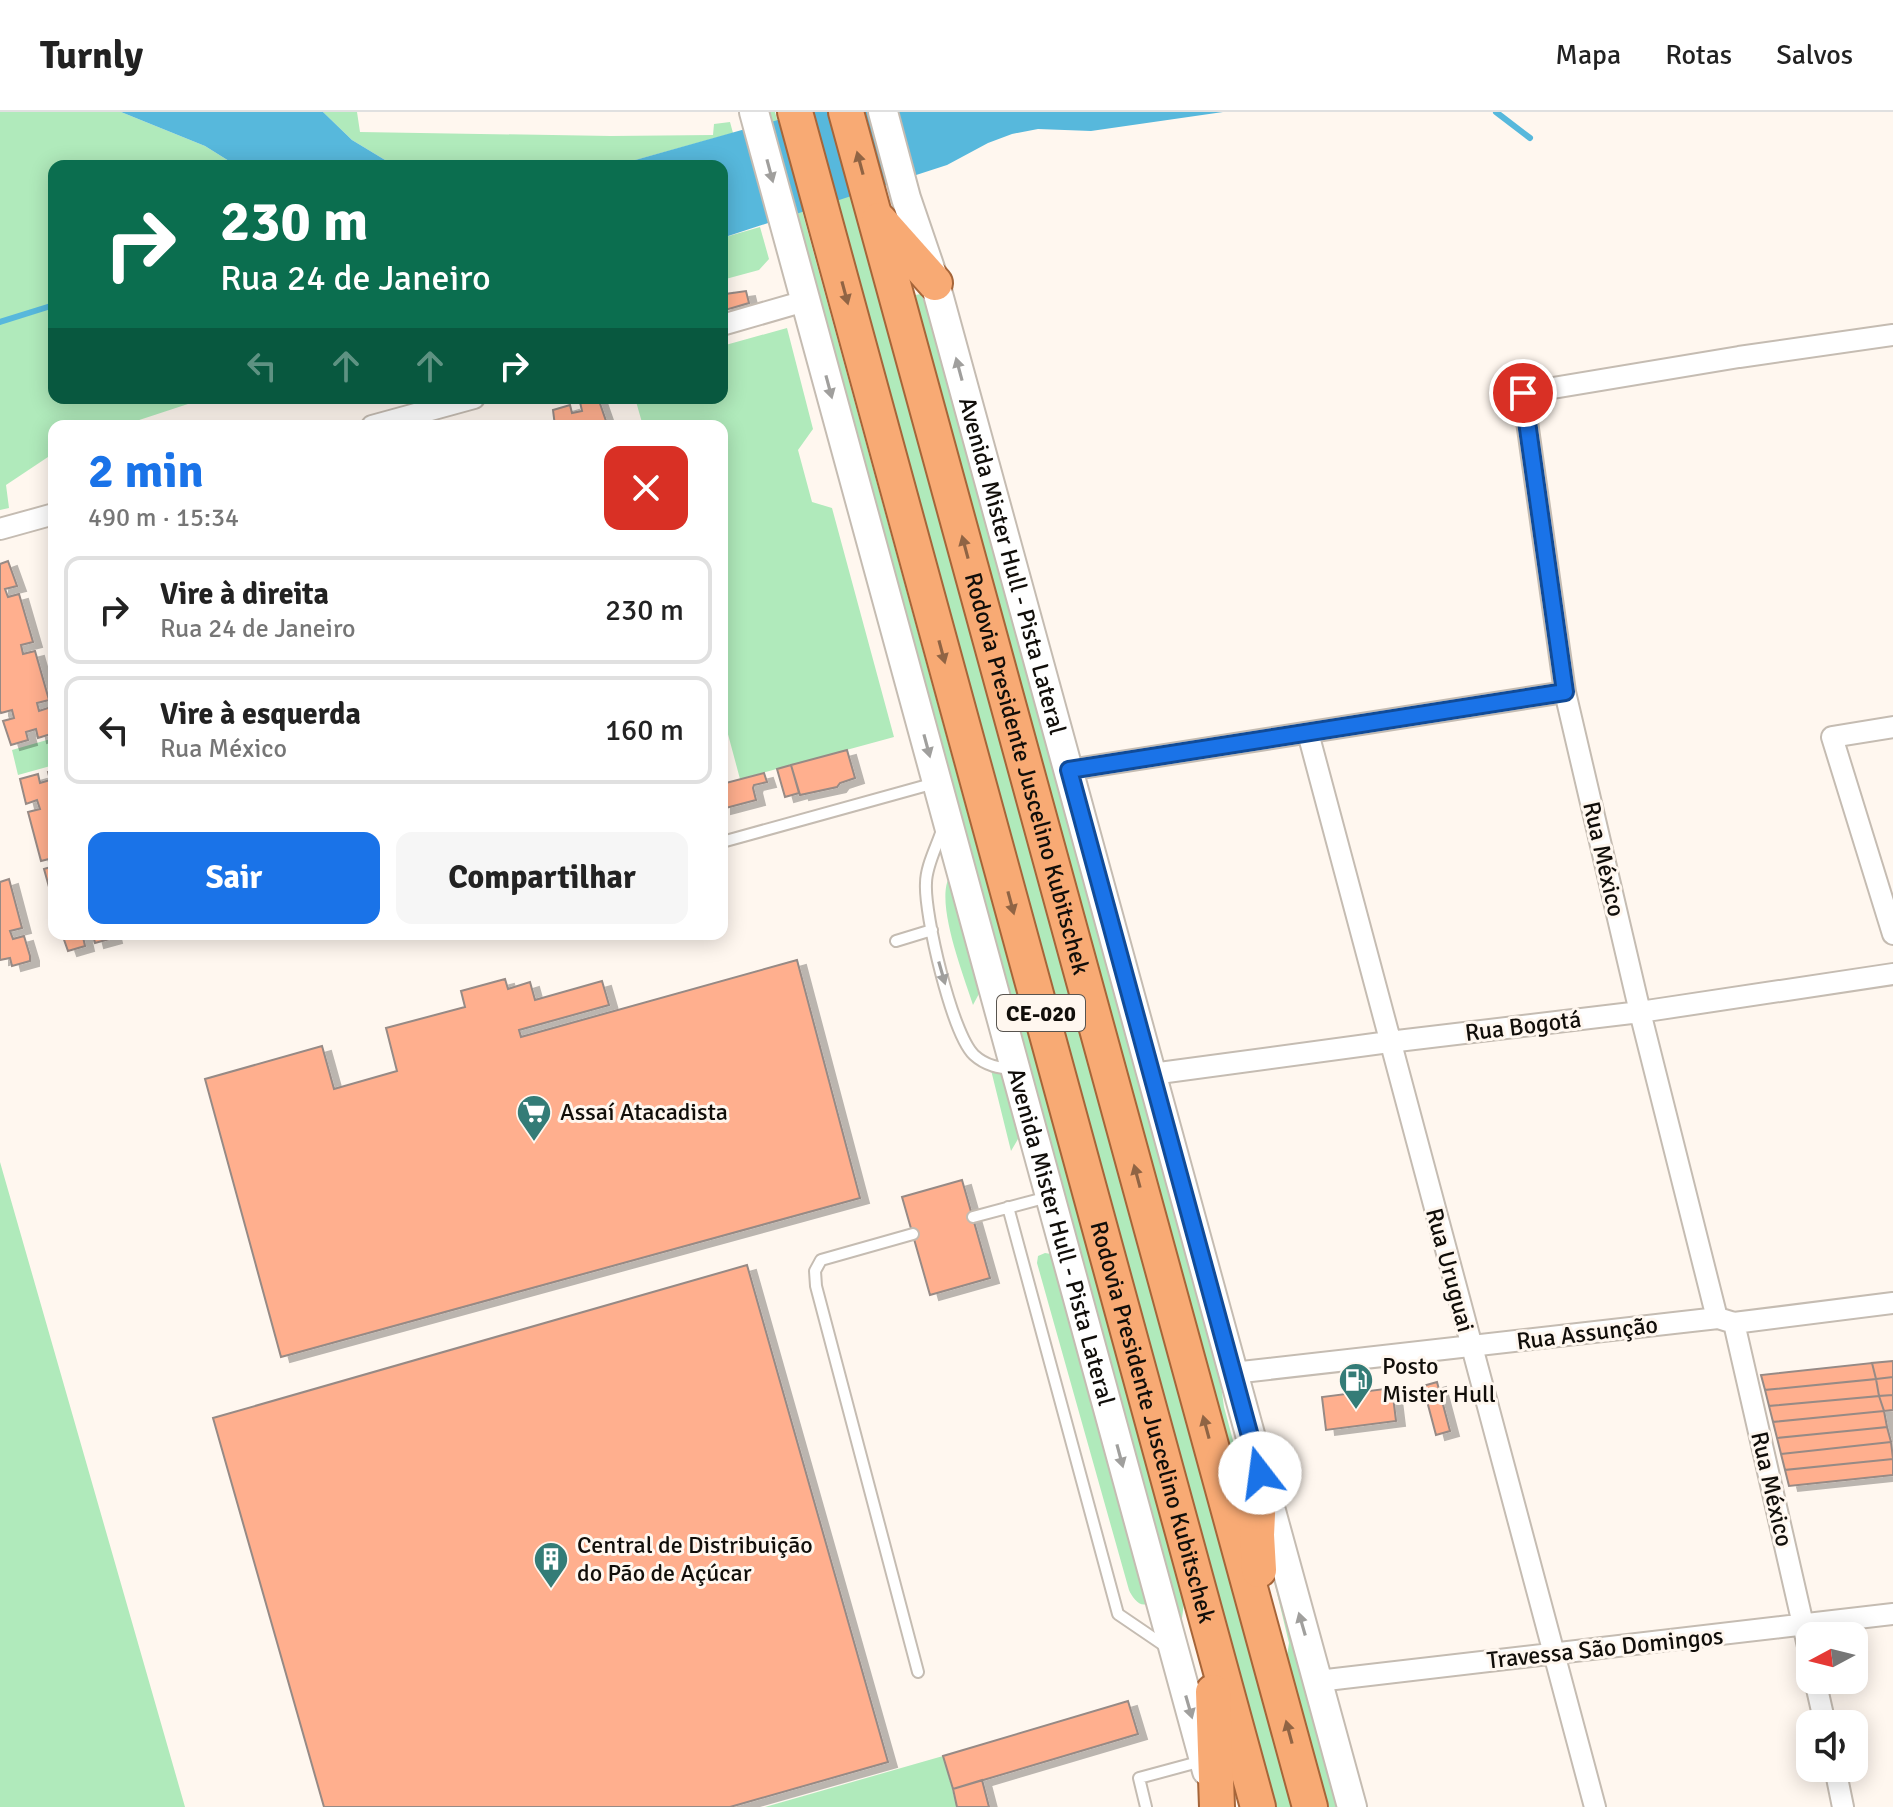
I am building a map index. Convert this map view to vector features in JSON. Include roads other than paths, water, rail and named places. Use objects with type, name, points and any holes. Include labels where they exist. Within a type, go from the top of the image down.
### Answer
[{"type":"highway","name":"Rodovia Presidente Juscelino Kubitschek","points":[[795,112],[1258,1807]]},
{"type":"highway","name":"Rodovia Presidente Juscelino Kubitschek","points":[[846,112],[1310,1807]]},
{"type":"highway","points":[[874,214],[935,283]]},
{"type":"highway","points":[[1260,1473],[1257,1535],[1264,1638]]},
{"type":"highway","points":[[1210,1632],[1217,1807]]},
{"type":"main road","name":"Avenida Mister Hull - Pista Lateral","points":[[754,112],[1217,1807]]},
{"type":"main road","name":"Avenida Mister Hull - Pista Lateral","points":[[883,112],[906,198],[935,283],[1352,1807]]},
{"type":"street","points":[[728,323],[805,301]]},
{"type":"street","name":"Rua México","points":[[1803,1622],[1726,1321],[1640,1012],[1565,692],[1523,393],[1893,335]]},
{"type":"street","points":[[394,420],[452,404]]},
{"type":"street","points":[[0,529],[48,516]]},
{"type":"street","points":[[1069,770],[1565,692]]},
{"type":"street","points":[[1893,727],[1832,737],[1893,934]]},
{"type":"street","name":"Rua Uruguai","points":[[1308,733],[1595,1807]]},
{"type":"street","name":"Rua Bogotá","points":[[1152,1074],[1640,1012],[1893,974]]},
{"type":"street","name":"Rua Assunção","points":[[1233,1373],[1893,1303]]},
{"type":"street","name":"Travessa São Domingos","points":[[1834,1622],[1893,1614]]},
{"type":"street","name":"Travessa São Domingos","points":[[1318,1681],[1796,1627]]},
{"type":"street","points":[[1838,1782],[1843,1807]]},
{"type":"lane","points":[[728,840],[937,782]]},
{"type":"lane","points":[[947,816],[925,880],[932,930],[952,1010],[972,1053],[993,1067],[1015,1069]]},
{"type":"lane","points":[[896,941],[932,930]]},
{"type":"lane","points":[[973,1217],[1050,1197]]},
{"type":"lane","points":[[1008,1207],[1118,1614],[1174,1651]]},
{"type":"lane","points":[[913,1234],[821,1260],[815,1271],[820,1302],[918,1672]]},
{"type":"lane","points":[[1146,1807],[1139,1778],[1204,1761]]},
{"type":"water","points":[[121,112],[323,112],[352,140],[385,160],[227,160],[205,146]]},
{"type":"water","points":[[806,112],[1223,112],[1091,131],[1038,129],[1012,134],[947,165],[728,236],[728,160],[635,160]]},
{"type":"waterway","points":[[1496,112],[1530,138]]},
{"type":"waterway","points":[[0,322],[48,307]]},
{"type":"place","name":"Assaí Atacadista","points":[[534,1143]]},
{"type":"place","name":"Posto Mister Hull","points":[[1356,1411]]},
{"type":"place","name":"Central de Distribuição do Pão de Açúcar","points":[[551,1590]]}]
